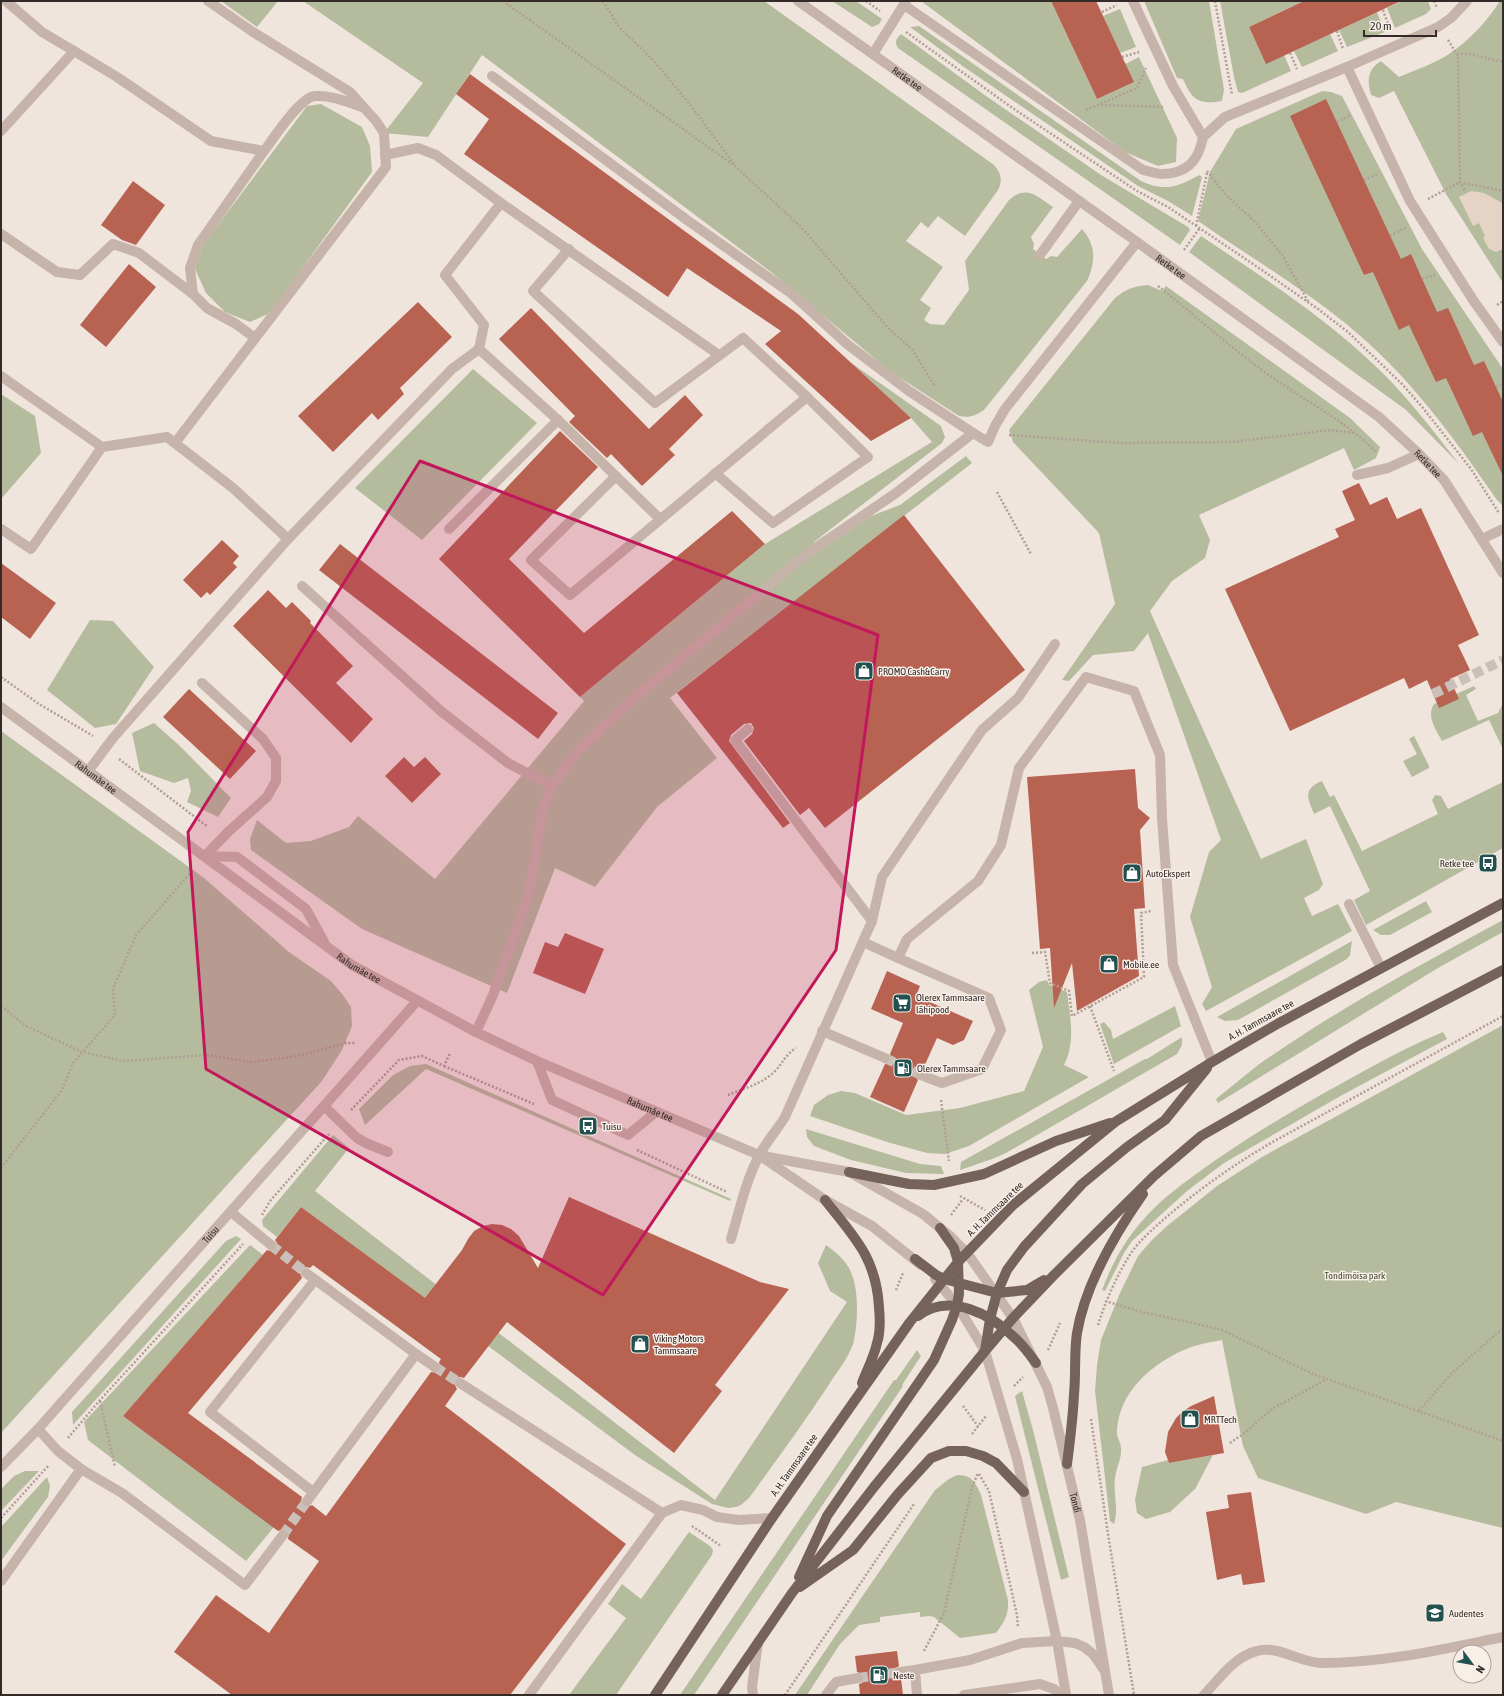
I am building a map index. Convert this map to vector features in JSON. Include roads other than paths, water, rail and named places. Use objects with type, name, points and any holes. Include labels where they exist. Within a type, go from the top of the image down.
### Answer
[{"type":"main road","name":"A. H. Tammsaare tee","points":[[655,1695],[772,1518],[855,1398],[910,1322],[958,1262],[1013,1205],[1116,1122],[1212,1062],[1279,1023],[1503,903]]},
{"type":"main road","points":[[722,1695],[792,1593],[874,1487],[985,1351],[1054,1274],[1154,1176],[1201,1136],[1361,1044],[1503,970]]},
{"type":"main road","points":[[985,1351],[996,1293],[1007,1270],[1024,1247],[1082,1184],[1127,1147],[1165,1120],[1212,1062]]},
{"type":"main road","points":[[849,1172],[910,1184],[934,1185],[984,1174],[1056,1141],[1116,1122]]},
{"type":"main road","points":[[1067,1464],[1074,1395],[1077,1333],[1088,1296],[1101,1264],[1127,1218],[1154,1176]]},
{"type":"main road","points":[[826,1200],[862,1247],[874,1271],[879,1294],[880,1321],[878,1343],[855,1398]]},
{"type":"main road","points":[[792,1593],[827,1516],[934,1360],[944,1338],[957,1305],[959,1284],[958,1262],[954,1248],[940,1228]]},
{"type":"main road","points":[[915,1259],[942,1281],[996,1293],[1027,1290],[1054,1274]]},
{"type":"main road","points":[[910,1322],[927,1309],[942,1305],[957,1305],[976,1311],[990,1319],[1016,1339],[1036,1363]]},
{"type":"main road","points":[[792,1593],[853,1550],[898,1494],[931,1458],[949,1451],[966,1451],[983,1456],[996,1464],[1024,1492]]},
{"type":"street","points":[[6,1],[42,32],[117,77],[211,141],[264,151]]},
{"type":"street","points":[[175,443],[386,167],[384,133],[376,120],[350,92],[253,32],[208,1]]},
{"type":"street","name":"Retke tee","points":[[798,1],[1137,242],[1379,417],[1444,480],[1503,573]]},
{"type":"street","points":[[1133,1],[1173,86],[1203,137]]},
{"type":"street","points":[[873,54],[905,3],[1143,170],[1162,174],[1178,171],[1192,164],[1201,148],[1203,137],[1225,117],[1347,67],[1438,27],[1451,18],[1467,1]]},
{"type":"street","points":[[1,131],[74,51]]},
{"type":"street","points":[[1347,67],[1414,206],[1473,300],[1503,342]]},
{"type":"street","points":[[492,76],[687,220],[792,294],[847,344],[909,391],[988,442],[1005,409],[1137,242]]},
{"type":"street","points":[[194,294],[190,268],[198,245],[264,151],[302,102],[314,96],[336,98],[364,108]]},
{"type":"street","points":[[386,155],[418,148],[436,155],[501,203],[719,355]]},
{"type":"street","points":[[1040,254],[1079,201]]},
{"type":"street","points":[[89,770],[113,738],[288,539],[452,369],[479,350],[484,325],[445,275],[501,203]]},
{"type":"street","points":[[1,234],[57,272],[80,275],[113,244],[139,253],[194,294],[207,308],[236,324],[254,338]]},
{"type":"street","points":[[569,249],[533,291],[655,403],[743,338],[807,397],[868,457],[773,523],[715,473]]},
{"type":"street","points":[[479,350],[558,420],[660,519]]},
{"type":"street","points":[[1,376],[102,447],[166,436],[233,488],[288,539]]},
{"type":"street","points":[[616,476],[531,560],[570,595],[807,397]]},
{"type":"street","points":[[449,529],[558,420]]},
{"type":"street","points":[[476,1032],[493,995],[528,897],[542,811],[552,786],[577,752],[645,689],[808,553],[896,493],[973,433]]},
{"type":"street","points":[[1,529],[31,548],[102,447]]},
{"type":"street","points":[[1357,475],[1388,468],[1418,454]]},
{"type":"street","points":[[1482,539],[1503,529]]},
{"type":"street","points":[[302,586],[442,712],[508,763],[552,786]]},
{"type":"street","points":[[731,1239],[742,1200],[759,1155],[785,1117],[872,921],[882,877],[982,730],[1018,698],[1055,644]]},
{"type":"street","points":[[898,958],[907,939],[978,881],[1001,845],[1019,768],[1086,677],[1134,691],[1160,754],[1162,818],[1173,965],[1212,1062]]},
{"type":"street","points":[[202,683],[263,739],[276,758],[276,781],[267,797],[228,832],[205,856]]},
{"type":"street","name":"Rahumäe tee","points":[[2,710],[89,770],[352,965],[476,1032],[537,1061],[759,1155],[826,1200],[872,1226],[915,1259]]},
{"type":"street","points":[[748,730],[735,740],[872,921]]},
{"type":"street","points":[[205,856],[237,857],[306,909],[326,945]]},
{"type":"street","points":[[1349,904],[1381,968]]},
{"type":"street","points":[[863,942],[989,998],[1002,1030],[982,1069],[942,1083],[921,1074]]},
{"type":"street","name":"Tuisu","points":[[1,1467],[38,1429],[417,1000]]},
{"type":"street","points":[[822,1031],[885,1058]]},
{"type":"street","points":[[537,1061],[552,1100],[628,1135],[656,1112]]},
{"type":"street","points":[[324,1106],[357,1138],[388,1152]]},
{"type":"street","name":"Rahumäe tee","points":[[759,1155],[849,1172],[923,1214],[967,1253],[996,1293]]},
{"type":"street","points":[[231,1212],[270,1245]]},
{"type":"street","points":[[306,1273],[435,1367]]},
{"type":"street","points":[[314,1492],[210,1412],[315,1280]]},
{"type":"street","points":[[942,1281],[985,1351],[1015,1452],[1057,1641],[1066,1695]]},
{"type":"street","name":"Tondi","points":[[996,1293],[1013,1318],[1048,1387],[1084,1542],[1109,1695]]},
{"type":"street","points":[[307,1501],[416,1354]]},
{"type":"street","points":[[460,1384],[662,1513]]},
{"type":"street","points":[[38,1429],[58,1451],[81,1469],[122,1492],[245,1585],[283,1535]]},
{"type":"street","points":[[1,1580],[81,1469]]},
{"type":"street","points":[[529,1695],[662,1513],[681,1505],[703,1510],[717,1517],[739,1520],[772,1518]]},
{"type":"street","points":[[1204,1695],[1227,1670],[1243,1657],[1257,1651],[1270,1650],[1301,1660],[1321,1664],[1394,1659],[1503,1637]]},
{"type":"street","points":[[900,1672],[970,1660],[1022,1644],[1057,1641],[1075,1643],[1084,1647],[1093,1654],[1106,1673]]},
{"type":"street","points":[[752,1695],[758,1642]]},
{"type":"street","points":[[915,1670],[917,1695]]},
{"type":"street","points":[[826,1695],[836,1682],[858,1678]]},
{"type":"street","points":[[964,1695],[1040,1684],[1054,1689],[1060,1695]]},
{"type":"tunnel","points":[[1433,694],[1503,660]]},
{"type":"tunnel","points":[[885,1058],[921,1075]]},
{"type":"tunnel","points":[[271,1245],[306,1273]]},
{"type":"tunnel","points":[[435,1367],[460,1383]]},
{"type":"tunnel","points":[[283,1535],[307,1501]]},
{"type":"tunnel","points":[[858,1678],[900,1672]]},
{"type":"place","name":"PROMO Cash&Carry","points":[[864,671]]},
{"type":"place","name":"Retke tee","points":[[1488,863]]},
{"type":"place","name":"AutoEkspert","points":[[1132,873]]},
{"type":"place","name":"Mobile.ee","points":[[1109,964]]},
{"type":"place","name":"Olerex Tammsaare lähipood","points":[[902,1003]]},
{"type":"place","name":"Olerex Tammsaare","points":[[903,1068]]},
{"type":"place","name":"Tuisu","points":[[588,1126]]},
{"type":"place","name":"Viking Motors Tammsaare","points":[[640,1344]]},
{"type":"place","name":"MRTTech","points":[[1190,1419]]},
{"type":"place","name":"Audentes","points":[[1435,1613]]},
{"type":"place","name":"Neste","points":[[879,1675]]},
{"type":"park label","name":"Tondimõisa park","points":[[1355,1275]]}]
